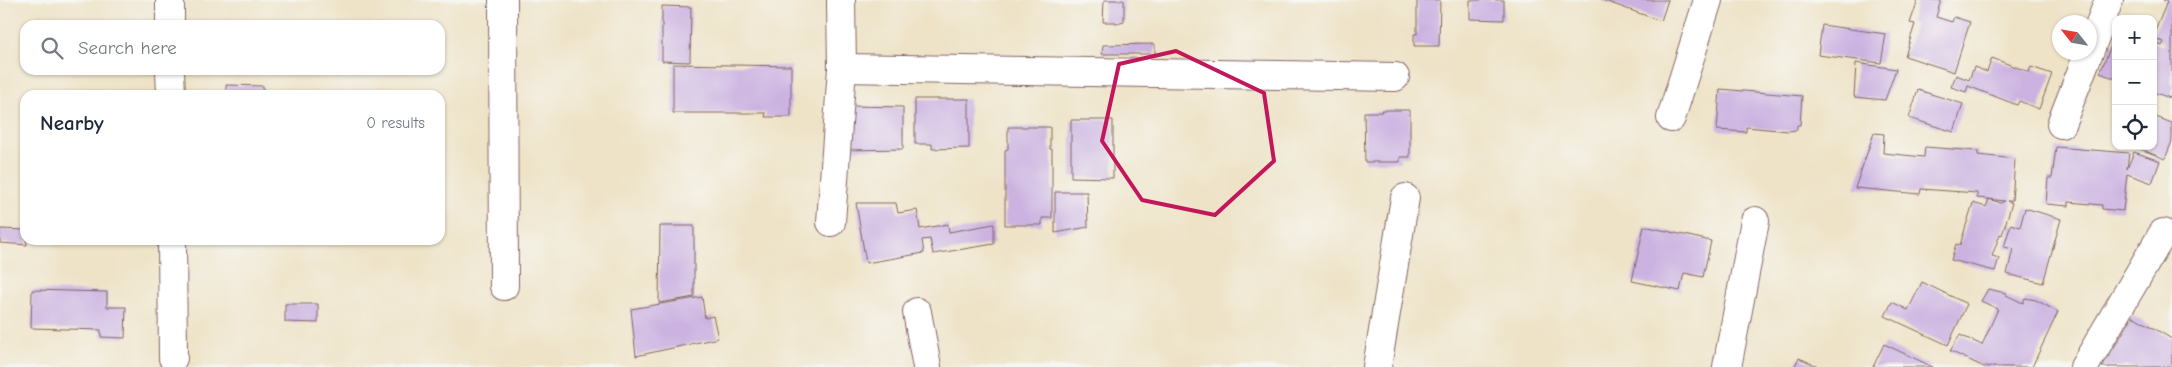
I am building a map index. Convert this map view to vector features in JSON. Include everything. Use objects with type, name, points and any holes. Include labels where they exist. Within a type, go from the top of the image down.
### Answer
[{"type":"street","points":[[170,0],[170,20]]},
{"type":"street","points":[[503,0],[504,286]]},
{"type":"street","points":[[831,222],[842,68],[841,0]]},
{"type":"street","points":[[1671,118],[1708,0]]},
{"type":"street","points":[[2097,31],[2109,0]]},
{"type":"street","points":[[2061,124],[2086,60]]},
{"type":"street","points":[[842,68],[1395,78]]},
{"type":"street","points":[[170,75],[170,90]]},
{"type":"street","points":[[1377,367],[1406,198]]},
{"type":"street","points":[[1727,367],[1755,221]]},
{"type":"street","points":[[2084,367],[2163,234]]},
{"type":"street","points":[[172,245],[173,358]]},
{"type":"street","points":[[917,312],[927,367]]},
{"type":"highlighted area","points":[[1176,51],[1264,93],[1274,161],[1215,215],[1142,200],[1102,141],[1119,64]]},
{"type":"building","points":[[1104,0],[1124,0],[1124,22],[1116,24],[1116,22],[1103,22]]},
{"type":"building","points":[[1417,0],[1440,0],[1439,46],[1414,46],[1414,34],[1417,34]]},
{"type":"building","points":[[1470,0],[1504,0],[1504,20],[1470,19]]},
{"type":"building","points":[[1602,0],[1668,0],[1661,21]]},
{"type":"building","points":[[1918,0],[1941,0],[1936,17],[1952,22],[1954,17],[1970,22],[1954,72],[1905,56],[1915,24],[1910,23]]},
{"type":"building","points":[[2163,0],[2172,0],[2172,92],[2170,98],[2157,93],[2157,44],[2162,46],[2164,42],[2157,40],[2157,26],[2167,2]]},
{"type":"building","points":[[662,6],[691,7],[690,62],[662,61]]},
{"type":"building","points":[[1822,25],[1886,34],[1881,63],[1818,55]]},
{"type":"building","points":[[2112,43],[2112,78],[2100,73]]},
{"type":"building","points":[[1155,44],[1155,54],[1102,54],[1103,45]]},
{"type":"building","points":[[1992,58],[2029,72],[2031,67],[2052,74],[2039,109],[2019,101],[2017,105],[1968,86],[1966,92],[1951,87],[1956,75],[1969,80],[1974,67],[1987,72]]},
{"type":"building","points":[[1856,63],[1896,69],[1885,100],[1854,97]]},
{"type":"building","points":[[673,64],[791,66],[791,117],[765,117],[766,113],[673,113]]},
{"type":"building","points":[[226,85],[263,86],[263,90],[226,90]]},
{"type":"building","points":[[1720,89],[1802,96],[1800,125],[1797,125],[1797,130],[1788,131],[1746,127],[1746,132],[1717,130]]},
{"type":"building","points":[[1918,90],[1963,104],[1954,132],[1909,118]]},
{"type":"building","points":[[915,99],[969,99],[969,148],[932,149],[932,144],[915,144]]},
{"type":"building","points":[[850,106],[903,107],[903,149],[846,150]]},
{"type":"building","points":[[1381,110],[1410,110],[1410,157],[1400,157],[1400,162],[1365,162],[1364,112],[1382,112]]},
{"type":"building","points":[[2157,117],[2172,123],[2172,141],[2165,159],[2143,150],[2157,150]]},
{"type":"building","points":[[1071,120],[1113,120],[1113,178],[1071,177]]},
{"type":"building","points":[[1008,127],[1050,127],[1050,149],[1052,149],[1052,218],[1042,218],[1042,225],[1005,225],[1005,150],[1008,149]]},
{"type":"building","points":[[1874,133],[1884,134],[1883,153],[1924,157],[1925,147],[1978,151],[1978,155],[2015,159],[2012,201],[2007,201],[2012,203],[2002,235],[2000,234],[1992,256],[1999,258],[1995,271],[1951,260],[1956,244],[1960,245],[1973,203],[1986,207],[1989,199],[1977,198],[1977,193],[1921,189],[1920,194],[1855,188]],"holes":[[[1990,199],[2005,201],[2001,203]]]},
{"type":"building","points":[[2056,147],[2129,153],[2127,169],[2134,152],[2160,161],[2152,183],[2127,174],[2123,211],[2102,209],[2102,205],[2069,202],[2069,206],[2046,204],[2048,178],[2052,178]]},
{"type":"building","points":[[1055,192],[1087,192],[1088,227],[1055,233]]},
{"type":"building","points":[[856,203],[896,203],[898,213],[917,210],[920,229],[948,224],[949,232],[994,224],[994,244],[933,254],[930,239],[922,240],[924,253],[866,263]]},
{"type":"building","points":[[2025,208],[2061,219],[2043,283],[2007,274],[2013,249],[2004,247],[2011,224],[2020,227]]},
{"type":"building","points":[[660,226],[694,226],[694,297],[659,303]]},
{"type":"building","points":[[1644,226],[1711,241],[1703,277],[1684,273],[1680,291],[1632,281]]},
{"type":"building","points":[[0,229],[20,230],[20,244],[0,243]]},
{"type":"building","points":[[1922,282],[1967,304],[1948,345],[1885,316],[1892,302],[1908,310]]},
{"type":"building","points":[[1988,289],[2006,293],[2006,295],[2023,303],[2025,298],[2036,300],[2058,312],[2032,367],[1984,367],[1950,351],[1960,335],[1982,345],[1998,309],[1981,301]]},
{"type":"building","points":[[32,290],[107,292],[107,307],[126,307],[125,338],[101,337],[101,330],[31,328]]},
{"type":"building","points":[[702,297],[705,318],[713,316],[718,338],[636,356],[631,309]]},
{"type":"building","points":[[285,304],[318,304],[318,323],[285,322]]},
{"type":"building","points":[[2133,316],[2172,339],[2172,367],[2102,367]]},
{"type":"building","points":[[1884,344],[1933,367],[1873,367]]},
{"type":"building","points":[[1799,358],[1820,367],[1794,367]]}]
